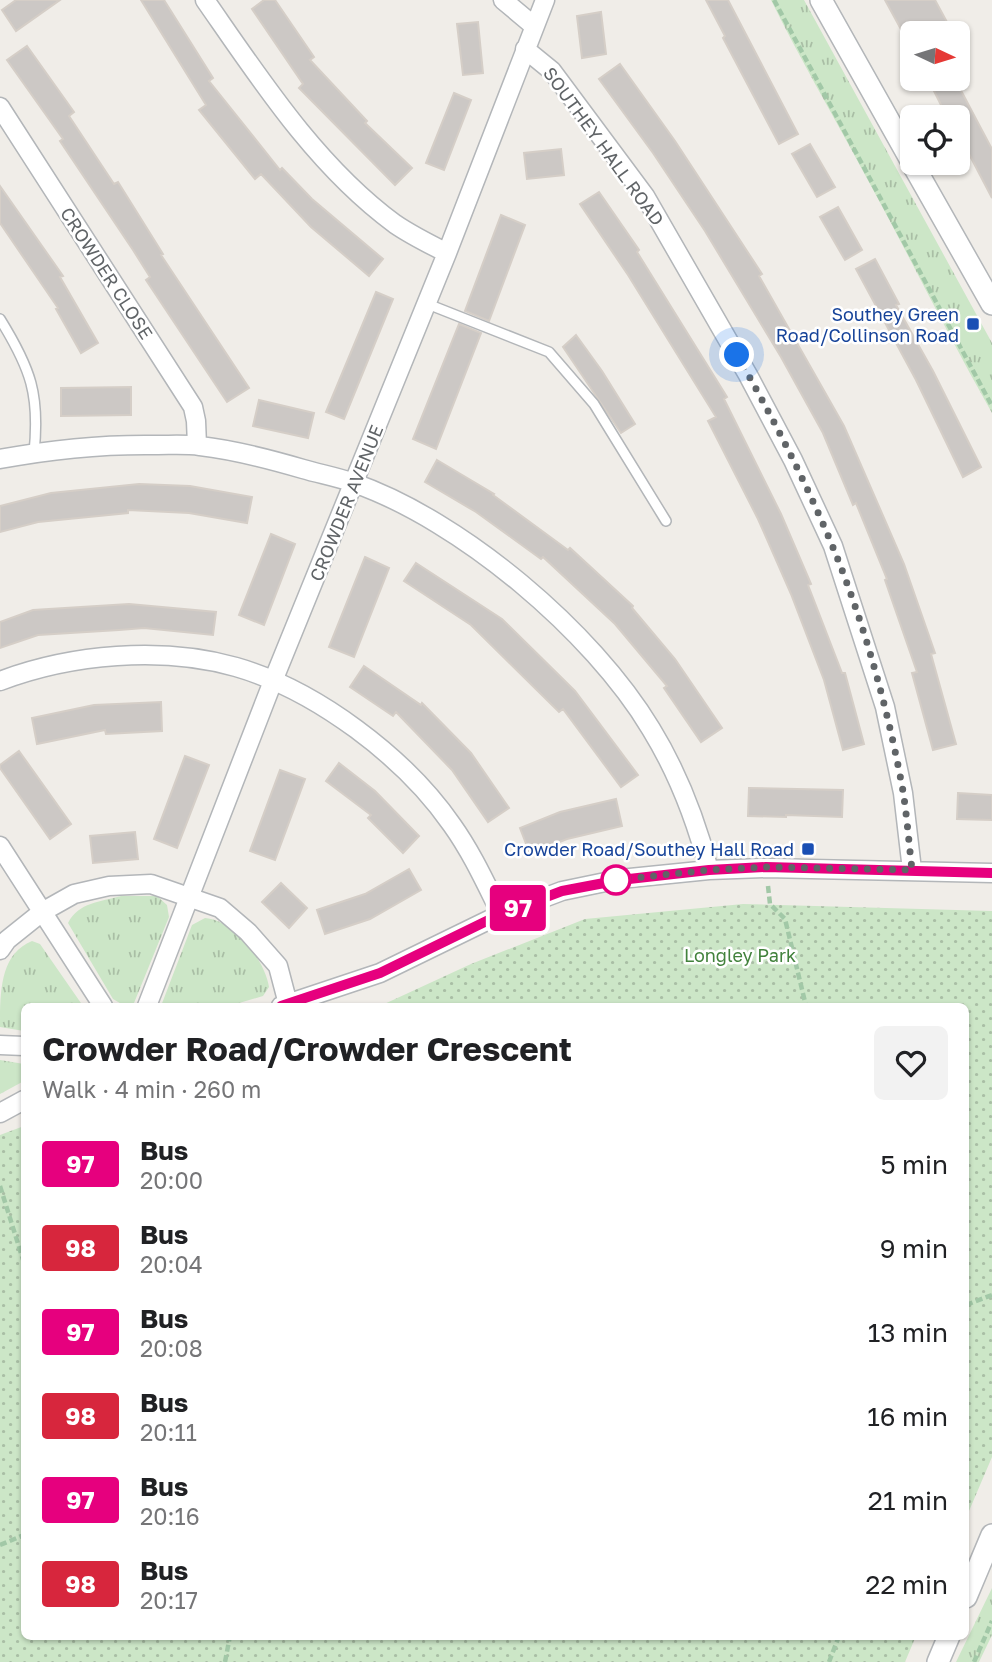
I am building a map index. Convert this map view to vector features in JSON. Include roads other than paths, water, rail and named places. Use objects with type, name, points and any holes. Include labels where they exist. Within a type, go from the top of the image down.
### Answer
[{"type":"street","points":[[205,0],[261,80],[320,155],[395,223],[447,253]]},
{"type":"street","points":[[503,0],[534,26]]},
{"type":"street","name":"CROWDER AVENUE","points":[[148,1003],[273,681],[447,253],[545,0]]},
{"type":"street","points":[[821,0],[900,141]]},
{"type":"street","name":"SOUTHEY HALL ROAD","points":[[525,49],[541,59],[552,71],[645,196],[748,375],[793,460],[833,546],[885,707],[903,793],[912,870]]},
{"type":"street","name":"CROWDER CLOSE","points":[[0,107],[193,407],[197,421],[197,445]]},
{"type":"street","points":[[919,175],[992,304]]},
{"type":"street","points":[[0,459],[82,446],[197,445],[258,455],[354,483],[445,528],[492,561],[541,601],[589,647],[651,728],[676,774],[698,828],[709,870]]},
{"type":"street","points":[[0,681],[21,673],[90,658],[143,655],[236,667],[273,681],[319,705],[388,754],[451,823],[472,856],[501,914]]},
{"type":"street","points":[[0,846],[101,1003]]},
{"type":"street","points":[[290,1003],[380,973],[501,914],[562,891],[620,880],[766,867],[992,873]]},
{"type":"street","points":[[0,950],[7,940],[42,912],[74,894],[109,886],[151,884],[220,908],[248,932],[278,966],[284,1003]]},
{"type":"street","points":[[0,1045],[21,1046]]},
{"type":"street","points":[[0,1113],[21,1102]]},
{"type":"street","points":[[969,1590],[992,1535]]},
{"type":"street","points":[[938,1662],[947,1640]]},
{"type":"lane","points":[[425,303],[549,352],[594,404],[666,521]]},
{"type":"lane","points":[[0,319],[24,363],[35,392],[37,422],[34,453]]},
{"type":"place","name":"Southey Green Road/Collinson Road","points":[[973,324]]},
{"type":"place","name":"Crowder Road/Southey Hall Road","points":[[808,849]]},
{"type":"park label","name":"Longley Park","points":[[740,955]]}]
